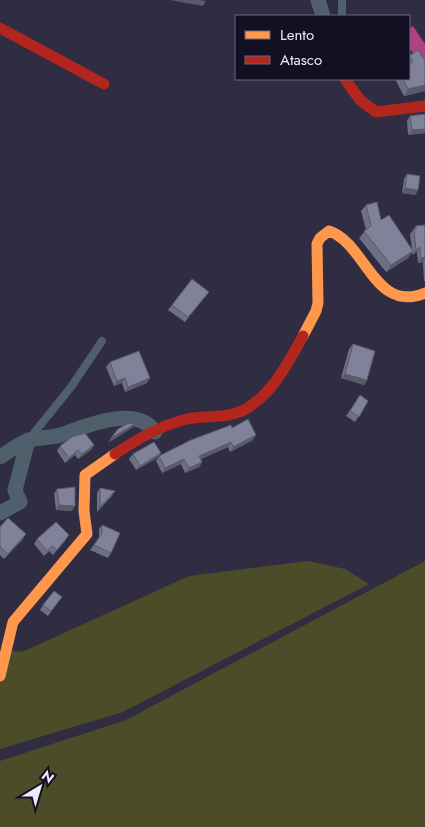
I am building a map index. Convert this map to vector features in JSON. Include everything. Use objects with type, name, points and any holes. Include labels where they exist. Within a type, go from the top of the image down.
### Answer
[{"type":"street","points":[[318,0],[323,15]]},
{"type":"street","points":[[0,28],[104,84]]},
{"type":"street","points":[[346,80],[360,100],[376,112],[425,106]]},
{"type":"street","points":[[0,676],[13,622],[87,534],[84,511],[85,475],[110,456],[155,432],[188,420],[227,415],[244,409],[270,387],[316,311],[320,300],[317,251],[319,239],[329,231],[341,237],[390,292],[403,300],[420,297],[425,293]]},
{"type":"street","points":[[0,457],[28,440],[59,436],[96,422],[117,418],[143,421],[155,432]]},
{"type":"street","points":[[0,513],[20,502],[15,490],[24,464],[28,440]]},
{"type":"lane","points":[[342,0],[342,15]]},
{"type":"lane","points":[[28,440],[71,387],[102,341]]},
{"type":"shaded area","points":[[413,26],[425,44],[425,60],[420,64],[410,49],[410,28]]},
{"type":"shaded area","points":[[308,561],[345,569],[369,584],[123,712],[0,749],[0,650],[22,652],[189,576]]},
{"type":"shaded area","points":[[425,561],[425,827],[0,827],[0,761],[126,720]]},
{"type":"building","points":[[418,50],[425,59],[425,85],[408,89],[404,80],[410,80],[410,64],[413,62],[410,55]]},
{"type":"building","points":[[425,114],[425,129],[412,130],[410,116]]},
{"type":"building","points":[[407,174],[420,176],[418,190],[405,188]]},
{"type":"building","points":[[377,202],[381,220],[389,215],[413,251],[391,265],[364,231],[371,226],[366,205]]},
{"type":"building","points":[[425,225],[425,257],[421,258],[420,247],[416,250],[414,229],[416,229],[416,226]]},
{"type":"building","points":[[192,279],[209,292],[188,317],[172,305]]},
{"type":"building","points":[[353,344],[375,351],[367,380],[345,374]]},
{"type":"building","points":[[139,351],[150,378],[128,387],[125,378],[117,381],[110,362]]},
{"type":"building","points":[[360,395],[368,401],[359,417],[350,411]]},
{"type":"building","points":[[248,419],[256,435],[233,447],[231,442],[199,456],[202,462],[189,468],[184,459],[165,468],[159,456],[191,440],[231,425],[232,428]]},
{"type":"building","points":[[129,423],[135,424],[111,438],[118,429]]},
{"type":"building","points":[[85,433],[94,445],[82,454],[78,450],[69,458],[60,446],[72,437]]},
{"type":"building","points":[[154,442],[161,453],[140,466],[133,454]]},
{"type":"building","points":[[75,487],[75,506],[59,505],[57,489]]},
{"type":"building","points":[[100,488],[115,491],[100,507]]},
{"type":"building","points":[[8,518],[26,534],[8,554],[0,547],[0,527]]},
{"type":"building","points":[[56,522],[69,535],[57,550],[52,546],[47,551],[37,539]]},
{"type":"building","points":[[102,525],[120,533],[111,553],[94,545],[102,533]]},
{"type":"building","points":[[54,591],[62,597],[51,611],[43,605]]},
{"type":"traffic: slow","points":[[303,336],[318,303],[317,244],[320,238],[329,231],[342,238],[382,286],[394,294],[408,297],[425,293]]},
{"type":"traffic: slow","points":[[0,676],[13,622],[87,534],[84,511],[85,475],[115,454]]},
{"type":"traffic: jam","points":[[0,28],[104,84]]},
{"type":"traffic: jam","points":[[346,80],[360,100],[376,112],[425,106]]},
{"type":"traffic: jam","points":[[115,454],[150,433],[168,425],[187,419],[230,415],[254,404],[278,378],[303,336]]}]
